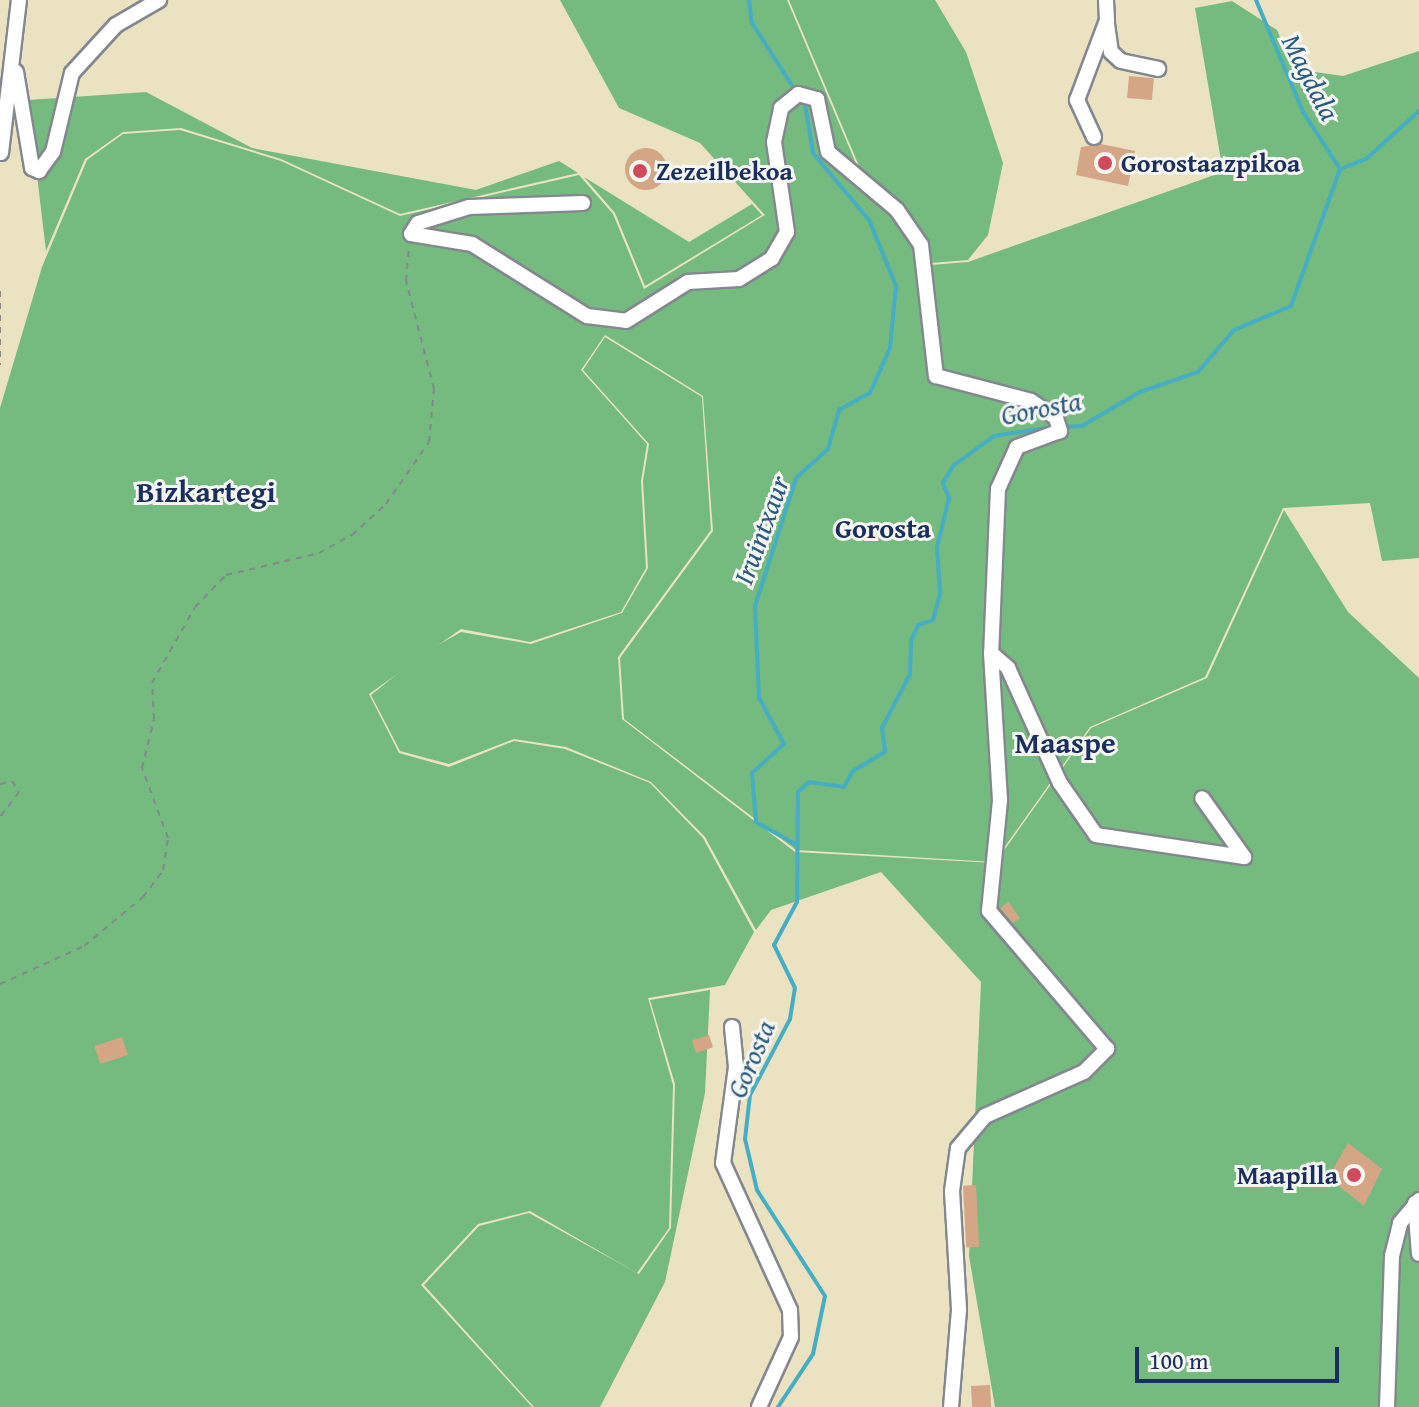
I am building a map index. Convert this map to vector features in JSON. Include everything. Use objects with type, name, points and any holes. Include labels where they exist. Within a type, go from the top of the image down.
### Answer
[{"type":"street","points":[[1,153],[16,72],[19,0]]},
{"type":"street","points":[[16,72],[32,168],[39,171],[53,152],[72,73],[116,25],[159,0]]},
{"type":"street","points":[[1106,0],[1111,52],[1131,65],[1158,69]]},
{"type":"street","points":[[1094,137],[1077,100],[1107,20]]},
{"type":"street","points":[[583,203],[469,207],[418,223],[411,234],[472,244],[587,316],[626,321],[688,282],[739,279],[772,258],[787,232],[777,124],[788,100],[807,95],[825,114],[828,152],[897,210],[921,245],[936,376],[1031,401],[1058,424],[1017,447],[998,489],[991,653],[1000,800],[989,911],[1107,1049],[1084,1072],[1010,1100],[964,1136],[953,1170],[960,1297],[951,1407]]},
{"type":"street","points":[[991,653],[1008,668],[1060,783],[1096,835],[1244,857],[1202,798]]},
{"type":"street","points":[[732,1027],[736,1067],[723,1163],[790,1310],[791,1337],[759,1407]]},
{"type":"street","points":[[1417,1201],[1419,1254]]},
{"type":"street","points":[[1387,1407],[1392,1256],[1400,1223],[1417,1201]]},
{"type":"path","points":[[0,984],[84,946],[143,897],[163,870],[168,838],[142,768],[153,727],[152,683],[195,607],[226,575],[319,553],[352,535],[386,504],[425,450],[434,389],[406,281],[411,234]]},
{"type":"path","points":[[0,291],[0,365]]},
{"type":"path","points":[[0,784],[12,781],[19,792],[0,817]]},
{"type":"green space","points":[[560,0],[787,0],[857,166],[931,265],[968,262],[1223,172],[1195,8],[1232,1],[1277,30],[1294,69],[1343,76],[1419,51],[1419,558],[1382,561],[1370,503],[1283,508],[1205,677],[1090,727],[994,862],[796,850],[624,719],[620,658],[713,531],[703,396],[605,335],[581,370],[647,444],[641,481],[646,568],[621,612],[530,642],[461,629],[369,694],[399,753],[449,767],[514,741],[565,749],[650,783],[703,838],[754,932],[725,985],[648,998],[673,1085],[669,1228],[637,1273],[530,1211],[478,1224],[421,1285],[532,1407],[0,1407],[0,408],[42,267],[87,160],[123,134],[180,130],[281,161],[400,216],[579,175],[613,214],[644,289],[765,215],[700,143],[619,108]]},
{"type":"green space","points":[[789,0],[935,0],[966,52],[1003,163],[988,235],[968,260],[931,263],[859,166]]},
{"type":"green space","points":[[146,92],[252,148],[476,190],[559,161],[578,173],[400,214],[281,159],[181,128],[123,132],[85,159],[46,251],[28,100]]},
{"type":"green space","points":[[584,177],[689,242],[752,204],[762,215],[645,286],[615,213]]},
{"type":"green space","points":[[605,337],[702,397],[711,530],[618,657],[622,719],[795,852],[995,863],[1091,728],[1207,678],[1284,510],[1348,612],[1419,678],[1419,1407],[995,1407],[969,1256],[981,982],[881,872],[771,910],[756,930],[705,837],[651,782],[566,747],[514,739],[449,764],[400,751],[371,695],[422,654],[461,632],[531,644],[622,613],[648,568],[643,481],[649,444],[583,370]]},
{"type":"green space","points":[[710,990],[705,1093],[665,1282],[600,1407],[534,1407],[424,1285],[479,1226],[529,1213],[639,1274],[671,1228],[675,1084],[650,1000]]},
{"type":"building","points":[[1129,76],[1154,78],[1152,100],[1127,98]]},
{"type":"building","name":"Gorostaazpikoa","points":[[1101,144],[1135,151],[1128,186],[1076,175],[1081,147]]},
{"type":"building","name":"Zezeilbekoa","points":[[646,148],[661,154],[667,169],[661,184],[646,190],[631,184],[625,169],[631,154]]},
{"type":"building","points":[[1008,902],[1020,918],[1013,923],[1000,908]]},
{"type":"building","points":[[709,1035],[713,1047],[696,1053],[692,1041]]},
{"type":"building","points":[[122,1037],[128,1055],[100,1064],[94,1046]]},
{"type":"building","name":"Maapilla","points":[[1348,1143],[1382,1169],[1364,1206],[1328,1178]]},
{"type":"building","points":[[976,1185],[979,1247],[966,1248],[963,1186]]},
{"type":"building","points":[[990,1385],[991,1407],[972,1407],[971,1386]]},
{"type":"waterway","name":"Iruintxaur","points":[[749,0],[752,23],[793,87]]},
{"type":"waterway","name":"Magdala","points":[[1256,0],[1303,112],[1340,169]]},
{"type":"waterway","name":"Iruintxaur","points":[[795,844],[756,822],[752,773],[784,744],[759,698],[755,606],[796,478],[828,449],[839,410],[870,393],[890,348],[896,286],[869,220],[813,153],[805,104]]},
{"type":"waterway","points":[[1340,169],[1366,159],[1419,111]]},
{"type":"waterway","name":"Gorosta","points":[[1062,427],[1082,426],[1140,392],[1198,372],[1234,330],[1291,306],[1340,169]]},
{"type":"waterway","name":"Gorosta","points":[[778,1407],[813,1354],[825,1296],[757,1190],[745,1139],[750,1095],[790,1019],[795,988],[774,945],[797,902],[798,792],[809,782],[844,787],[853,771],[885,752],[882,728],[910,674],[911,641],[918,625],[933,620],[940,593],[937,547],[949,498],[943,483],[954,465],[994,436],[1053,427]]},
{"type":"place","name":"Gorostaazpikoa","points":[[1105,163]]},
{"type":"place","name":"Zezeilbekoa","points":[[640,171]]},
{"type":"place","name":"Maapilla","points":[[1354,1175]]},
{"type":"district","name":"Bizkartegi","points":[[206,491]]},
{"type":"district","name":"Gorosta","points":[[883,528]]},
{"type":"district","name":"Maaspe","points":[[1065,742]]}]
